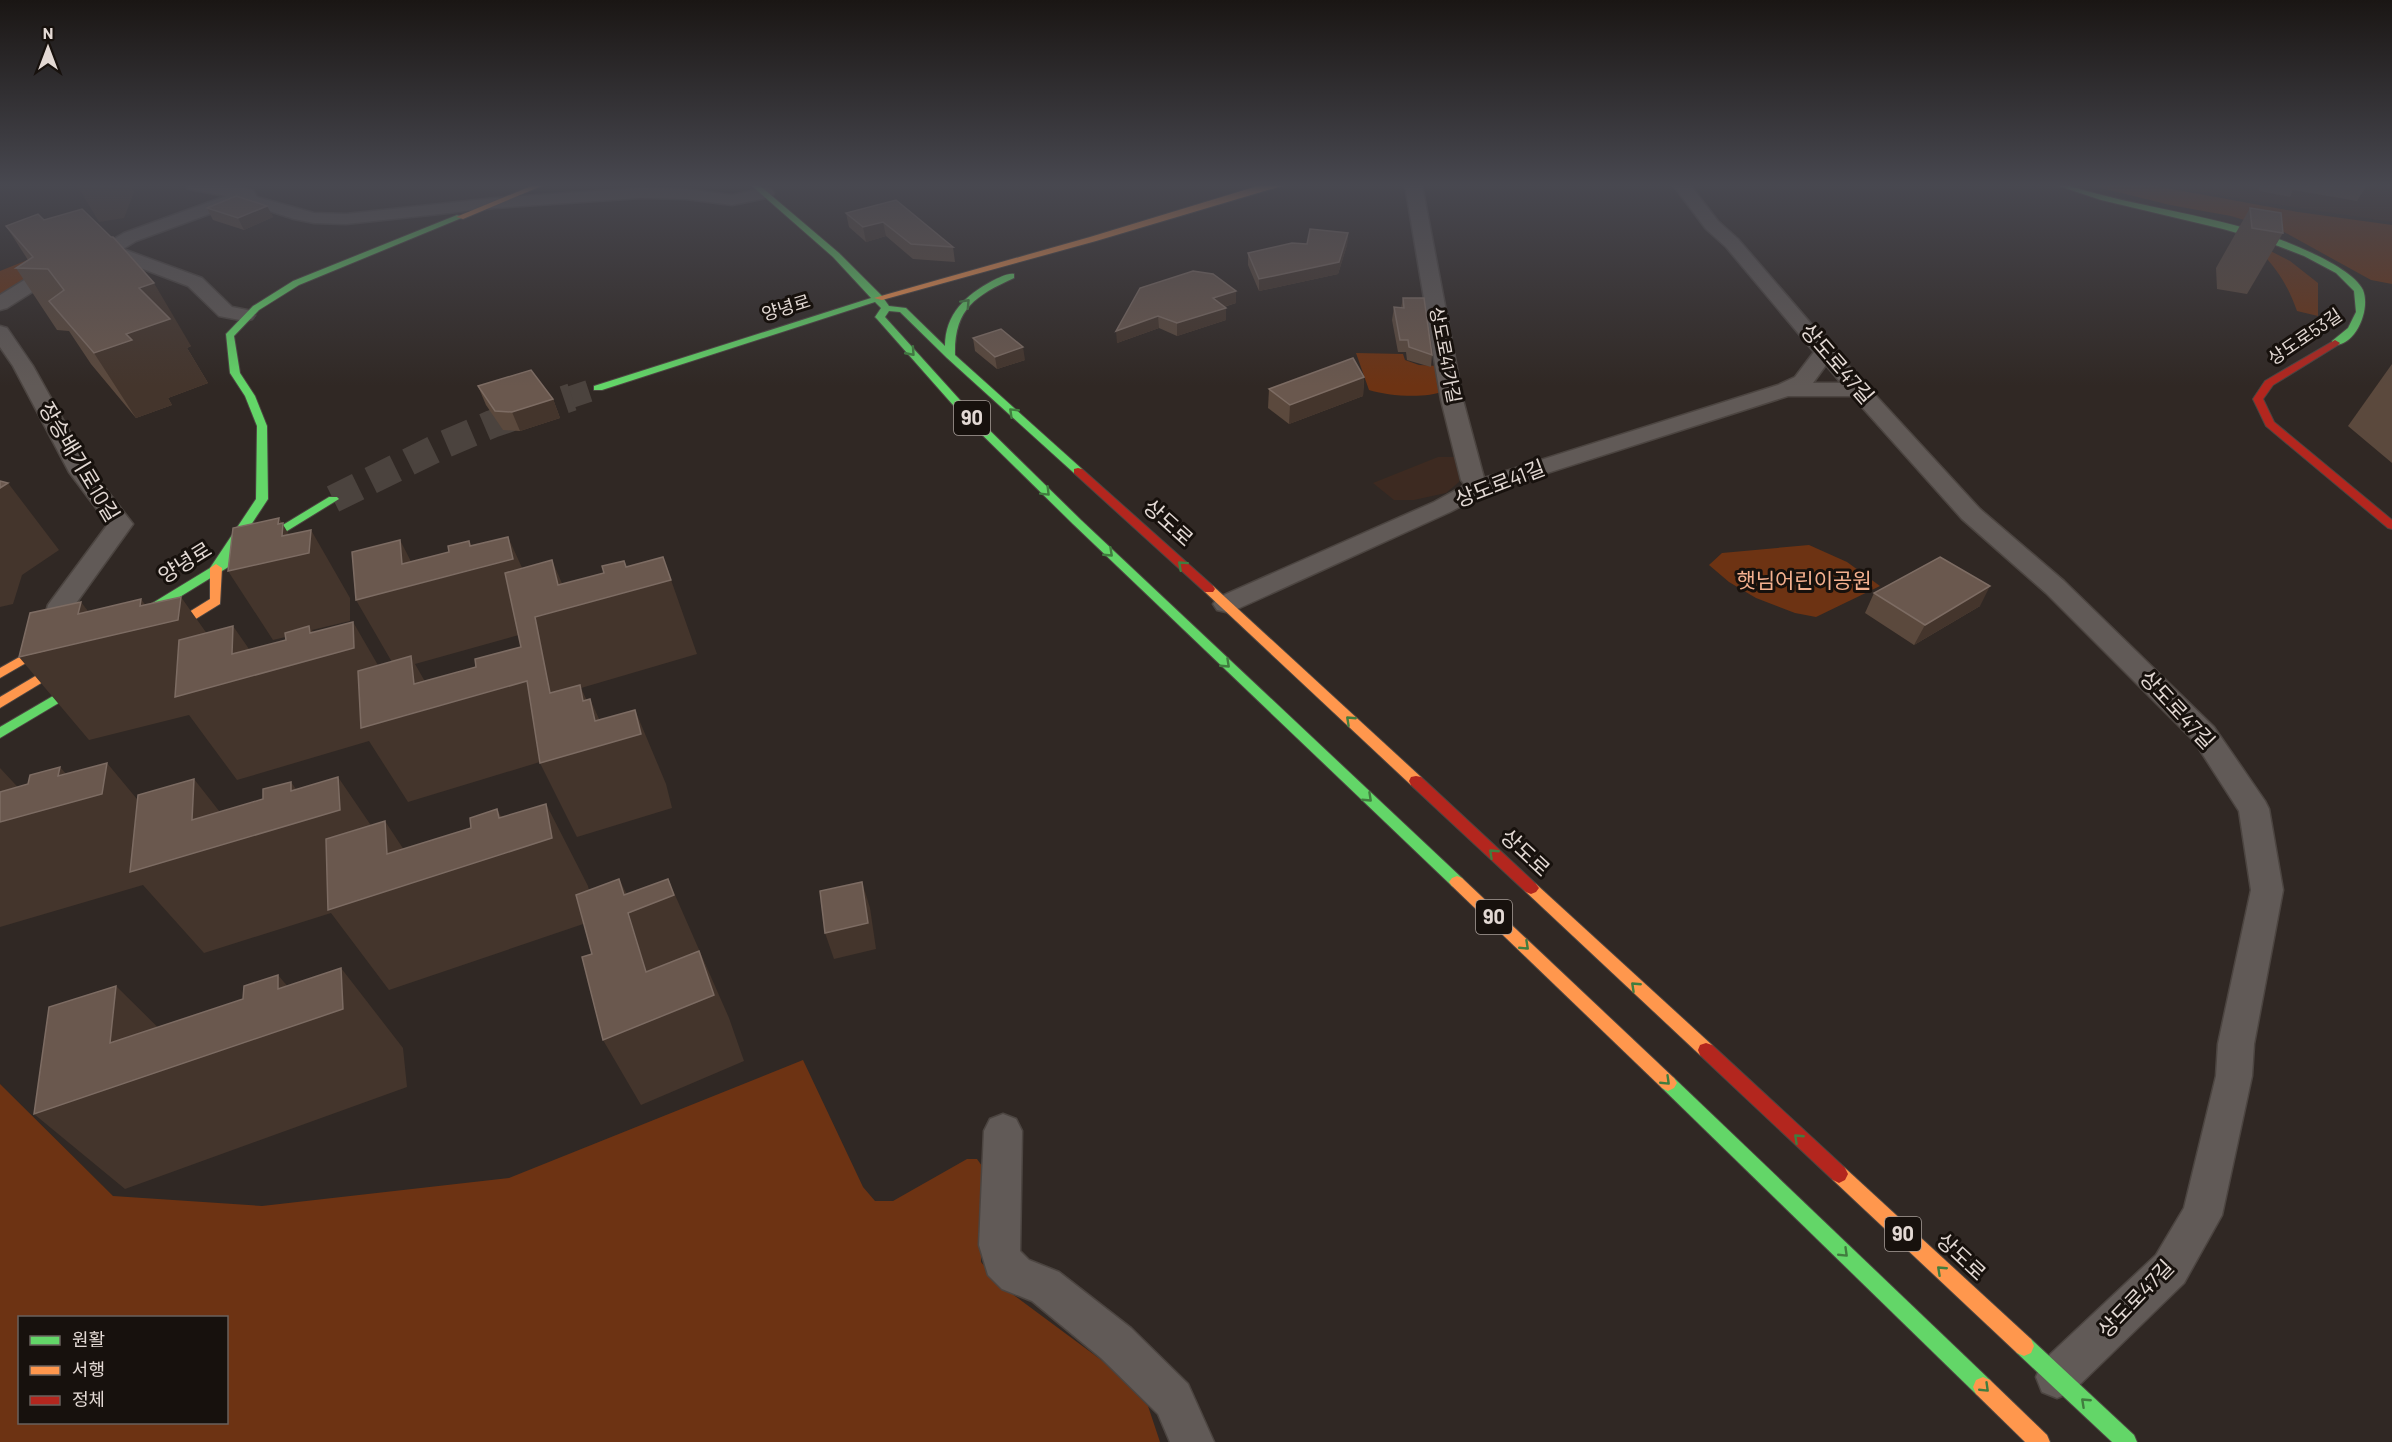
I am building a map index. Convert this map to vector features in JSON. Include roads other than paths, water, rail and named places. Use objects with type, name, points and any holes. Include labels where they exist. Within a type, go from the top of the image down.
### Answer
[{"type":"main road","points":[[147,643],[216,601],[216,568],[262,499],[262,426],[250,396],[235,373],[229,336],[245,315],[283,290],[371,252]]},
{"type":"main road","name":"상도로","points":[[833,252],[883,303],[903,310],[950,356],[1226,604],[1279,663],[2127,1442]]},
{"type":"main road","name":"양녕로","points":[[598,388],[1047,252]]},
{"type":"main road","points":[[950,356],[948,338],[952,322],[970,298],[989,285],[1066,252]]},
{"type":"main road","name":"상도로53길","points":[[2303,252],[2319,259],[2354,284],[2362,297],[2358,322],[2349,334],[2269,383],[2258,399],[2270,424],[2392,526]]},
{"type":"main road","name":"상도로","points":[[883,303],[880,317],[966,412],[1077,522],[1247,677],[2040,1442]]},
{"type":"main road","name":"양녕로","points":[[118,630],[216,568],[333,499],[308,507],[282,507],[266,504],[262,499]]},
{"type":"main road","points":[[183,576],[216,568]]},
{"type":"main road","points":[[0,674],[64,625]]},
{"type":"main road","points":[[0,703],[88,648]]},
{"type":"main road","points":[[0,733],[108,667]]},
{"type":"street","points":[[0,304],[41,278],[103,252]]},
{"type":"street","points":[[115,252],[195,282],[226,312],[245,315]]},
{"type":"street","name":"상도로41가길","points":[[1425,252],[1452,400],[1473,480],[1480,487]]},
{"type":"street","name":"상도로47길","points":[[1740,252],[1857,389],[1971,514],[2055,587],[2204,734],[2254,809],[2267,890],[2236,1044],[2234,1076],[2202,1215],[2170,1269],[2057,1377]]},
{"type":"street","name":"장승배기로10길","points":[[0,332],[23,366],[81,472],[121,524],[61,605],[64,625]]},
{"type":"street","name":"상도로41길","points":[[1226,604],[1480,487],[1786,390],[1803,382],[1825,352]]},
{"type":"street","name":"상도로41길","points":[[1786,390],[1857,389]]},
{"type":"street","points":[[1004,1131],[999,1245],[1002,1262],[1016,1275],[1045,1286],[1116,1343],[1173,1399],[1191,1442]]},
{"type":"tunnel","points":[[568,398],[598,388]]},
{"type":"tunnel","points":[[333,499],[445,444],[492,424],[572,397]]},
{"type":"park label","name":"햇님어린이공원","points":[[1804,581]]}]
